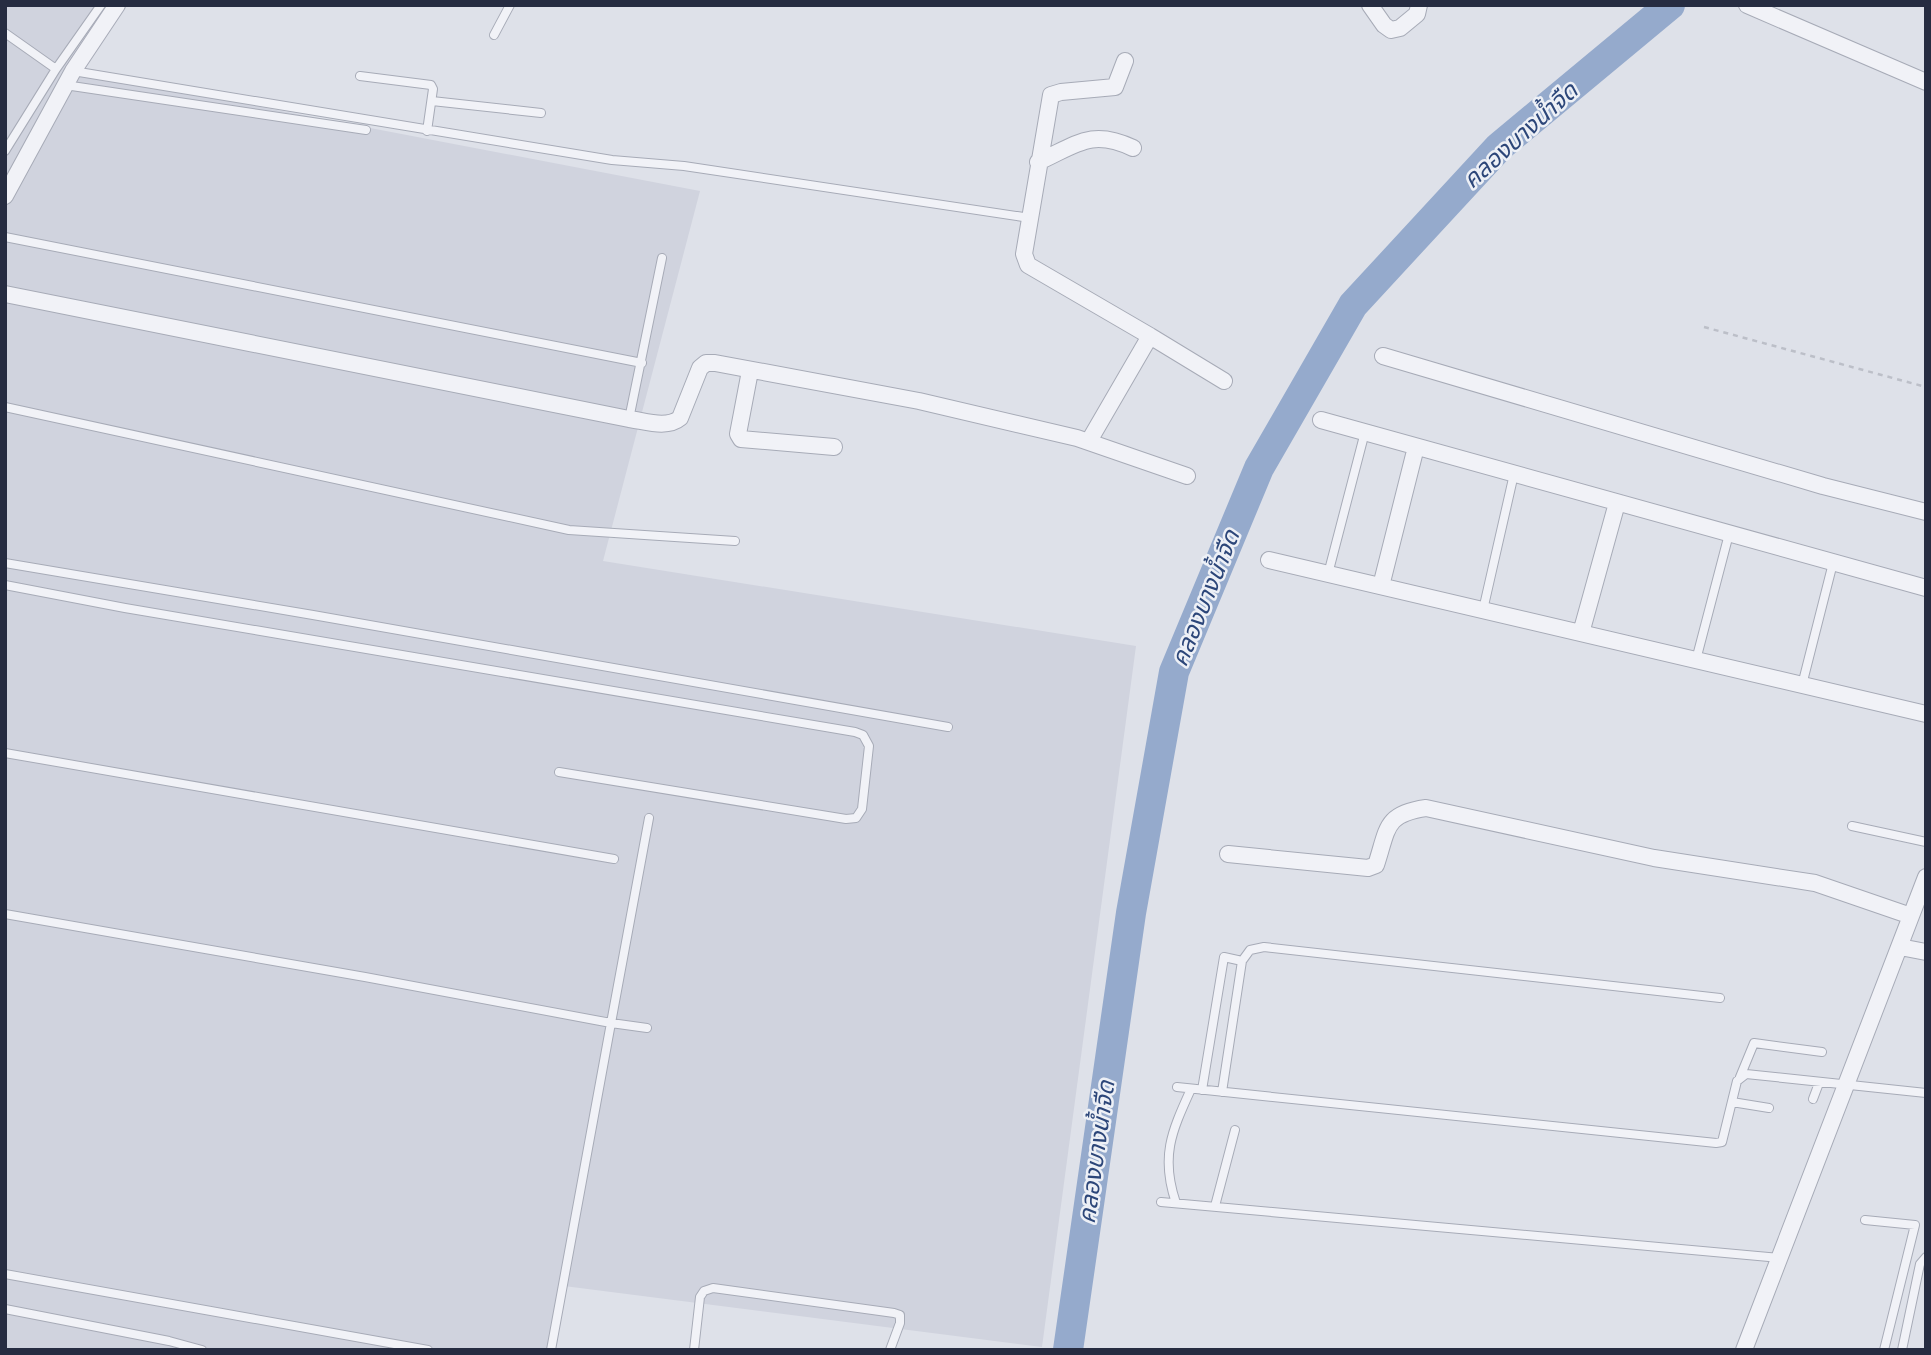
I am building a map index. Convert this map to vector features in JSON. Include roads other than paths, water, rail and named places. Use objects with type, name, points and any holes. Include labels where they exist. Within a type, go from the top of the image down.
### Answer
[{"type":"street","points":[[5,196],[65,75],[117,5]]},
{"type":"street","points":[[1370,5],[1384,25],[1391,30],[1400,28],[1417,14],[1419,5]]},
{"type":"street","points":[[1747,5],[1926,82]]},
{"type":"street","points":[[1125,61],[1115,87],[1051,95],[1024,254],[1028,265],[1224,381]]},
{"type":"street","points":[[1038,162],[1076,142],[1092,138],[1118,141],[1133,148]]},
{"type":"street","points":[[5,294],[629,419],[674,423],[680,418],[700,368],[706,363],[919,401],[1089,441],[1187,476]]},
{"type":"street","points":[[1089,441],[1150,336]]},
{"type":"street","points":[[1383,356],[1823,485],[1926,512]]},
{"type":"street","points":[[750,371],[738,434],[741,439],[834,447]]},
{"type":"street","points":[[1321,420],[1926,588]]},
{"type":"street","points":[[1381,586],[1416,447]]},
{"type":"street","points":[[1581,633],[1617,503]]},
{"type":"street","points":[[1269,560],[1926,714]]},
{"type":"street","points":[[1228,854],[1368,868],[1376,865],[1390,823],[1405,811],[1426,808],[1654,858],[1815,883],[1911,916]]},
{"type":"street","points":[[1744,1350],[1926,877]]},
{"type":"street","points":[[1900,947],[1926,952]]},
{"type":"lane","points":[[5,151],[65,75],[101,5]]},
{"type":"lane","points":[[495,35],[510,5]]},
{"type":"lane","points":[[5,33],[65,75],[366,130]]},
{"type":"lane","points":[[65,75],[612,160],[684,166],[1030,218]]},
{"type":"lane","points":[[360,76],[430,85],[433,89],[427,131]]},
{"type":"lane","points":[[432,101],[541,113]]},
{"type":"lane","points":[[5,237],[642,363]]},
{"type":"lane","points":[[629,419],[662,258]]},
{"type":"lane","points":[[5,407],[569,530],[735,541]]},
{"type":"lane","points":[[1328,574],[1365,432]]},
{"type":"lane","points":[[1483,610],[1514,474]]},
{"type":"lane","points":[[1696,660],[1729,534]]},
{"type":"lane","points":[[1802,685],[1833,563]]},
{"type":"lane","points":[[5,564],[313,615],[948,727]]},
{"type":"lane","points":[[5,585],[125,608],[855,732],[863,735],[869,746],[862,809],[856,818],[846,820],[559,772]]},
{"type":"lane","points":[[5,753],[614,859]]},
{"type":"lane","points":[[551,1350],[649,818]]},
{"type":"lane","points":[[1852,826],[1926,842]]},
{"type":"lane","points":[[5,914],[647,1028]]},
{"type":"lane","points":[[1222,1091],[1242,961],[1250,950],[1264,947],[1720,998]]},
{"type":"lane","points":[[1202,1090],[1224,957],[1242,961]]},
{"type":"lane","points":[[1177,1087],[1716,1143],[1722,1142],[1737,1082],[1754,1043],[1822,1052]]},
{"type":"lane","points":[[1740,1077],[1745,1074],[1926,1093]]},
{"type":"lane","points":[[1813,1100],[1819,1083]]},
{"type":"lane","points":[[1176,1203],[1168,1169],[1171,1136],[1191,1088]]},
{"type":"lane","points":[[1732,1102],[1769,1108]]},
{"type":"lane","points":[[1215,1206],[1235,1130]]},
{"type":"lane","points":[[1161,1202],[1780,1258]]},
{"type":"lane","points":[[1865,1220],[1915,1225],[1884,1350]]},
{"type":"lane","points":[[1902,1350],[1920,1264],[1926,1257]]},
{"type":"lane","points":[[5,1274],[428,1350]]},
{"type":"lane","points":[[694,1350],[700,1297],[704,1291],[713,1288],[900,1315],[890,1350]]},
{"type":"lane","points":[[5,1309],[202,1350]]},
{"type":"waterway","name":"คลองบางน้ำจืด","points":[[1068,1350],[1131,913],[1174,672],[1259,468],[1353,305],[1499,147],[1670,5]]}]
